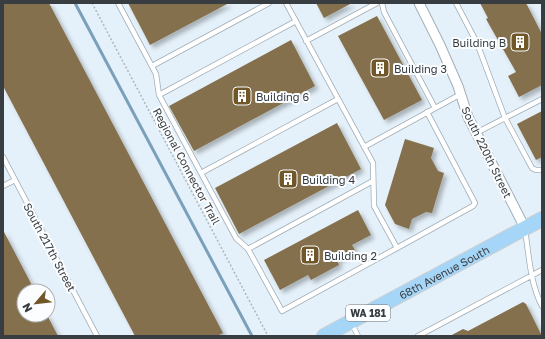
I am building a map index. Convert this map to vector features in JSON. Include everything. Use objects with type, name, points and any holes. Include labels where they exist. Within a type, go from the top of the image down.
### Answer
[{"type":"main road","name":"68th Avenue South","points":[[324,336],[542,219]]},
{"type":"street","name":"South 220th Street","points":[[420,4],[440,45],[461,94],[468,117],[525,228]]},
{"type":"lane","points":[[118,3],[152,66],[158,80],[156,88],[159,95],[236,238],[248,249],[282,311],[473,206],[475,203],[427,112]]},
{"type":"lane","points":[[152,66],[269,3]]},
{"type":"lane","points":[[286,3],[373,163],[374,206],[397,248]]},
{"type":"lane","points":[[306,41],[377,3]]},
{"type":"lane","points":[[382,3],[384,12],[435,108]]},
{"type":"lane","points":[[456,3],[477,43],[505,118],[532,168],[542,170]]},
{"type":"lane","points":[[159,95],[296,21]]},
{"type":"lane","points":[[364,147],[461,94]]},
{"type":"lane","points":[[201,173],[338,99]]},
{"type":"lane","points":[[476,133],[542,99]]},
{"type":"lane","name":"South 217th Street","points":[[3,157],[97,336]]},
{"type":"lane","points":[[3,186],[15,180]]},
{"type":"lane","points":[[248,249],[373,181]]},
{"type":"lane","name":"South 220th Street","points":[[525,228],[532,275],[542,306]]},
{"type":"lane","points":[[418,336],[542,270]]},
{"type":"lane","points":[[351,322],[358,336]]},
{"type":"path","name":"Regional Connector Trail","points":[[92,3],[268,336]]},
{"type":"building","points":[[3,3],[49,3],[223,333],[217,336],[135,336],[3,86]]},
{"type":"building","points":[[128,3],[229,3],[150,45]]},
{"type":"building","points":[[316,3],[352,3],[324,18]]},
{"type":"building","name":"Building B","points":[[480,3],[526,3],[542,34],[542,85],[519,97],[508,76],[516,72],[486,19],[488,18]]},
{"type":"building","name":"Building 3","points":[[377,16],[422,100],[384,120],[338,36]]},
{"type":"building","name":"Building 6","points":[[291,40],[315,86],[194,151],[169,106]]},
{"type":"building","points":[[542,111],[542,157],[536,160],[517,124]]},
{"type":"building","name":"Building 4","points":[[337,123],[361,169],[239,234],[215,188]]},
{"type":"building","points":[[405,139],[434,148],[431,158],[438,171],[444,173],[432,213],[426,212],[412,219],[409,229],[395,224],[385,205]]},
{"type":"building","name":"Building 2","points":[[358,210],[371,235],[352,245],[355,250],[337,260],[339,265],[311,280],[308,275],[280,290],[264,260]]},
{"type":"building","points":[[3,230],[31,283],[16,283],[16,323],[51,323],[58,336],[3,336]]},
{"type":"building","points":[[523,302],[526,304],[542,336],[450,336],[463,329],[468,331]]},
{"type":"waterway","points":[[75,3],[252,336]]},
{"type":"place","name":"Building B","points":[[520,42]]},
{"type":"place","name":"Building 3","points":[[380,68]]},
{"type":"place","name":"Building 6","points":[[242,96]]},
{"type":"place","name":"Building 4","points":[[288,179]]},
{"type":"place","name":"Building 2","points":[[310,255]]}]
